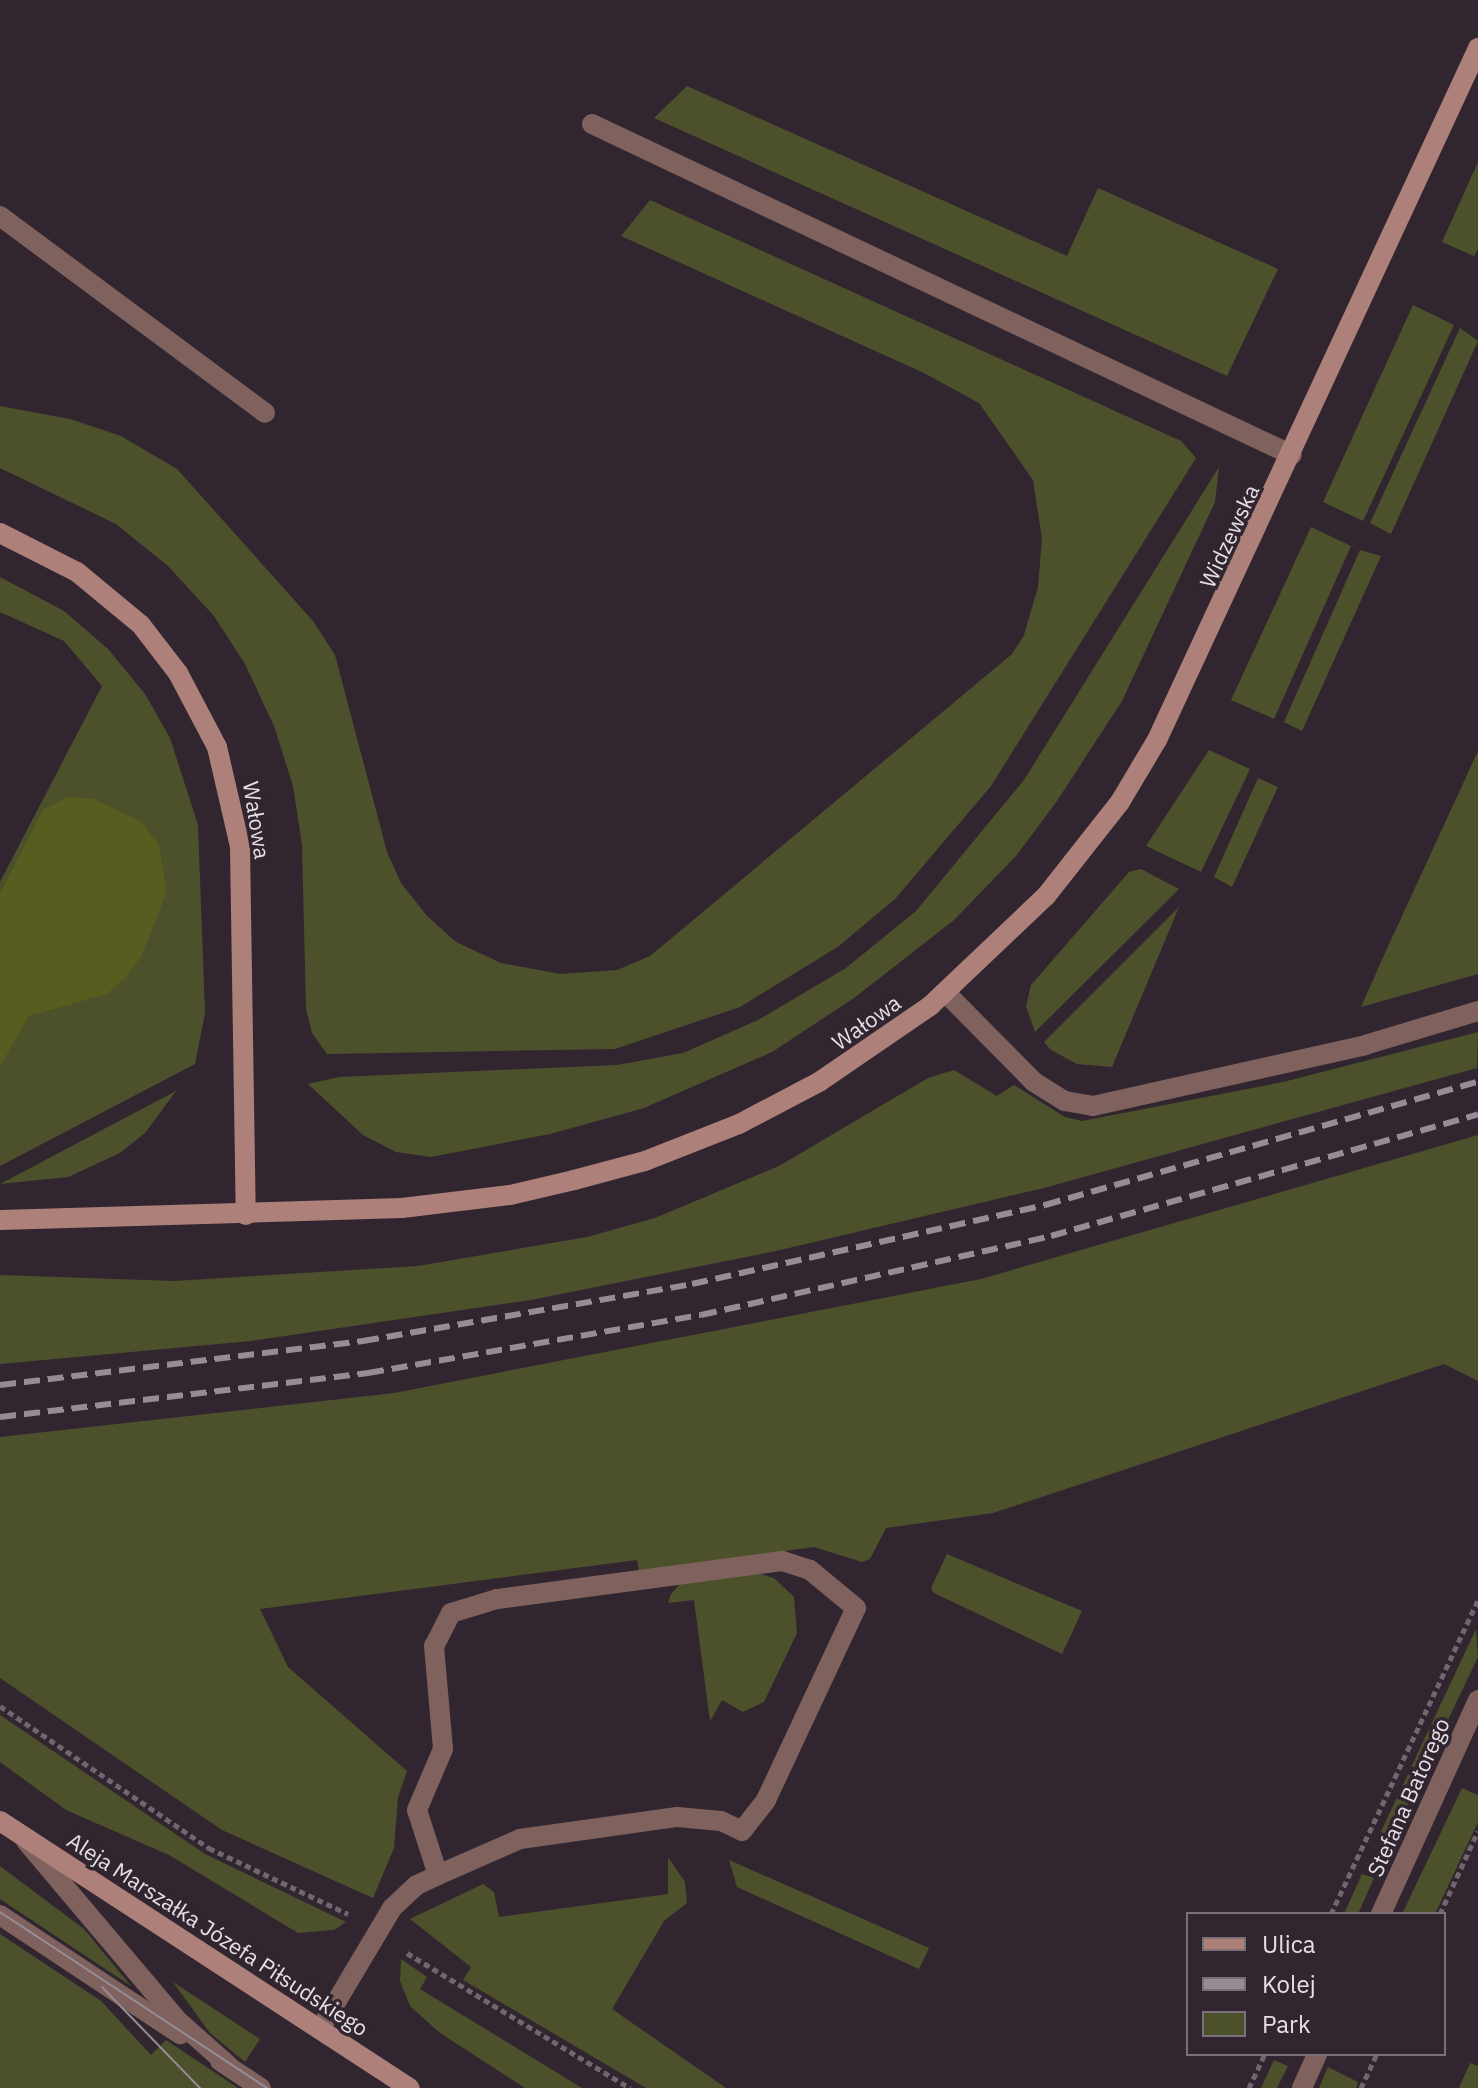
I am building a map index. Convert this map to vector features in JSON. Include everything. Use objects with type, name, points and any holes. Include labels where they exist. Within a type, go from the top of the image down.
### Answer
[{"type":"street","name":"Widzewska","points":[[946,993],[1046,896],[1134,781],[1177,705],[1478,48]]},
{"type":"street","points":[[592,124],[1292,455]]},
{"type":"street","points":[[0,216],[265,413]]},
{"type":"street","name":"Wałowa","points":[[0,533],[77,572],[141,625],[178,673],[217,747],[240,847],[246,1215]]},
{"type":"street","points":[[946,993],[1034,1082],[1065,1101],[1093,1106],[1365,1045],[1478,1011]]},
{"type":"street","name":"Wałowa","points":[[0,1220],[246,1215],[462,1202],[645,1161],[739,1124],[819,1082],[946,993]]},
{"type":"street","points":[[320,2029],[392,1908],[417,1885],[438,1875],[520,1839],[677,1817],[721,1821],[742,1831],[766,1800],[856,1608],[810,1570],[782,1561],[497,1599],[451,1613],[434,1646],[443,1749],[417,1810],[438,1875]]},
{"type":"street","name":"Stefana Batorego","points":[[1382,1912],[1478,1700]]},
{"type":"street","name":"Aleja Marszałka Józefa Piłsudskiego","points":[[0,1821],[410,2088]]},
{"type":"street","points":[[20,1834],[177,2020],[229,2066]]},
{"type":"street","points":[[0,1915],[261,2088]]},
{"type":"street","points":[[1302,2088],[1316,2056]]},
{"type":"path","points":[[1332,1912],[1478,1600]]},
{"type":"path","points":[[0,1706],[209,1848],[357,1919]]},
{"type":"path","points":[[1441,1912],[1478,1831]]},
{"type":"path","points":[[399,1948],[630,2088]]},
{"type":"path","points":[[1249,2088],[1264,2056]]},
{"type":"path","points":[[1361,2088],[1376,2056]]},
{"type":"green space","points":[[687,86],[1067,256],[1098,188],[1278,269],[1227,376],[654,118]]},
{"type":"green space","points":[[1478,162],[1478,249],[1474,256],[1442,242]]},
{"type":"green space","points":[[650,200],[1181,441],[1196,458],[991,786],[895,899],[839,946],[740,1007],[615,1049],[327,1054],[312,1033],[306,1009],[302,845],[293,786],[274,726],[245,664],[214,616],[168,566],[116,524],[0,468],[0,406],[70,419],[121,436],[177,469],[313,621],[335,655],[387,852],[401,883],[427,916],[456,942],[501,963],[560,974],[617,970],[650,956],[1012,654],[1024,635],[1038,587],[1042,539],[1033,480],[979,403],[924,373],[621,236]]},
{"type":"green space","points":[[1413,305],[1454,325],[1363,521],[1323,502]]},
{"type":"green space","points":[[1460,328],[1478,341],[1391,534],[1370,523]]},
{"type":"green space","points":[[1219,467],[1215,502],[1122,701],[1057,801],[1016,856],[954,920],[854,998],[772,1052],[644,1108],[550,1134],[431,1157],[396,1152],[363,1135],[308,1084],[339,1077],[617,1065],[683,1053],[758,1020],[846,968],[916,911],[1024,780]]},
{"type":"green space","points":[[1311,527],[1351,546],[1274,719],[1231,700]]},
{"type":"green space","points":[[1360,550],[1381,556],[1302,731],[1284,722]]},
{"type":"green space","points":[[0,577],[64,611],[108,649],[145,694],[170,738],[198,825],[205,1013],[195,1064],[0,1166],[0,882],[102,686],[64,641],[0,612]]},
{"type":"green space","points":[[1209,750],[1250,769],[1201,872],[1146,846]]},
{"type":"green space","points":[[1478,751],[1478,974],[1361,1007],[1385,953]]},
{"type":"green space","points":[[1258,778],[1278,787],[1232,887],[1214,877]]},
{"type":"green space","points":[[67,797],[94,799],[142,822],[159,846],[167,891],[141,957],[126,977],[107,994],[29,1016],[0,1066],[0,894],[43,810]]},
{"type":"green space","points":[[1141,869],[1179,889],[1035,1032],[1026,1006],[1031,985],[1129,872]]},
{"type":"green space","points":[[1179,907],[1112,1067],[1077,1064],[1051,1050],[1044,1042]]},
{"type":"green space","points":[[1478,1032],[1477,1068],[1044,1188],[776,1251],[531,1300],[251,1341],[0,1364],[0,1275],[174,1281],[418,1266],[587,1237],[655,1218],[779,1166],[928,1078],[954,1070],[997,1096],[1014,1085],[1065,1117],[1082,1121],[1283,1082]]},
{"type":"green space","points":[[176,1091],[146,1132],[120,1153],[68,1177],[0,1184]]},
{"type":"green space","points":[[1478,1135],[1478,1381],[1444,1364],[993,1513],[886,1528],[870,1559],[862,1562],[814,1547],[639,1571],[637,1560],[260,1609],[288,1667],[407,1771],[398,1797],[394,1848],[373,1898],[222,1830],[0,1678],[0,1437],[394,1393],[981,1279]]},
{"type":"green space","points":[[947,1554],[1082,1611],[1062,1654],[934,1593],[931,1588]]},
{"type":"green space","points":[[754,1572],[774,1578],[794,1597],[797,1633],[764,1702],[743,1712],[722,1700],[710,1721],[694,1600],[668,1603],[671,1594],[682,1582]]},
{"type":"green space","points":[[1476,1629],[1478,1657],[1389,1844],[1378,1838]]},
{"type":"green space","points":[[0,1715],[205,1854],[346,1922],[334,1930],[298,1933],[169,1855],[66,1810],[0,1762]]},
{"type":"green space","points":[[1462,1788],[1478,1795],[1478,1822],[1436,1912],[1403,1912]]},
{"type":"green space","points":[[668,1857],[685,1882],[687,1903],[664,1921],[612,2009],[726,2088],[646,2088],[463,1980],[471,1967],[410,1919],[483,1884],[494,1892],[499,1917],[668,1894]]},
{"type":"green space","points":[[729,1860],[929,1948],[919,1969],[737,1887]]},
{"type":"green space","points":[[0,1866],[84,1929],[131,1986],[0,1899]]},
{"type":"green space","points":[[1362,1874],[1374,1878],[1359,1912],[1345,1912]]},
{"type":"green space","points":[[0,1934],[101,2001],[151,2055],[166,2040],[238,2088],[0,2088]]},
{"type":"green space","points":[[401,1959],[427,1977],[420,1989],[582,2088],[525,2088],[440,2033],[410,2006],[400,1981]]},
{"type":"green space","points":[[173,1982],[260,2039],[245,2062],[210,2033]]},
{"type":"green space","points":[[1274,2060],[1288,2066],[1277,2088],[1261,2088]]},
{"type":"green space","points":[[1470,2063],[1478,2066],[1478,2088],[1459,2088]]},
{"type":"green space","points":[[1328,2067],[1358,2082],[1356,2088],[1319,2088]]},
{"type":"tram line","points":[[0,1912],[267,2088]]},
{"type":"tram line","points":[[102,1987],[200,2088]]},
{"type":"railway","points":[[0,1385],[363,1341],[692,1284],[1045,1205],[1478,1082]]},
{"type":"railway","points":[[0,1417],[368,1373],[701,1315],[1051,1236],[1478,1114]]}]
